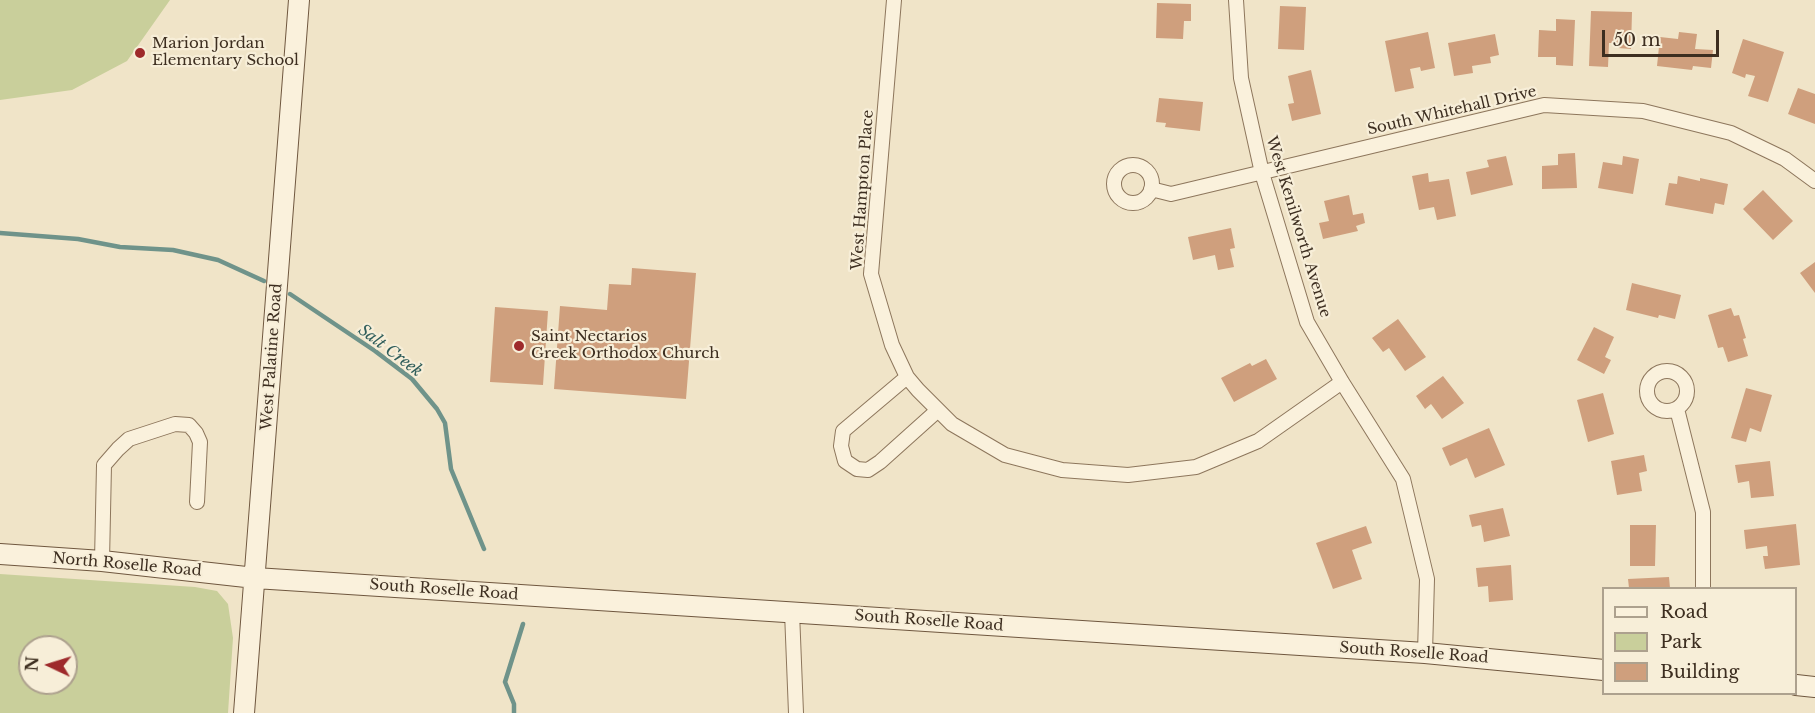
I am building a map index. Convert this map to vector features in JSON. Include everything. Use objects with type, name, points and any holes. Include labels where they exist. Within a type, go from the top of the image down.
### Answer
[{"type":"main road","name":"West Palatine Road","points":[[244,713],[299,0]]},
{"type":"main road","name":"North Roselle Road","points":[[0,554],[102,561],[255,578]]},
{"type":"main road","name":"South Roselle Road","points":[[255,578],[1425,653],[1602,670]]},
{"type":"main road","points":[[1797,686],[1815,687]]},
{"type":"street","name":"West Hampton Place","points":[[894,0],[871,274],[891,345],[907,376],[952,424],[1005,456],[1062,470],[1128,475],[1196,467],[1258,441],[1342,382]]},
{"type":"street","name":"West Kenilworth Avenue","points":[[1236,0],[1241,78],[1262,172],[1307,322],[1403,479],[1427,579],[1425,653]]},
{"type":"street","name":"South Whitehall Drive","points":[[1151,189],[1171,194],[1544,105],[1643,111],[1731,133],[1785,159],[1815,181]]},
{"type":"street","points":[[907,376],[843,431],[841,446],[845,461],[857,469],[868,470],[938,410]]},
{"type":"street","points":[[1677,408],[1703,512],[1703,587]]},
{"type":"street","points":[[102,561],[104,465],[129,439],[175,424],[189,424],[200,442],[197,502]]},
{"type":"street","points":[[792,612],[796,713]]},
{"type":"green space","points":[[0,0],[170,0],[127,61],[72,90],[0,100]]},
{"type":"green space","points":[[0,574],[195,587],[217,591],[228,604],[233,638],[228,713],[0,713]]},
{"type":"building","points":[[1157,3],[1191,4],[1191,21],[1184,21],[1183,39],[1156,38]]},
{"type":"building","points":[[1280,6],[1306,7],[1304,50],[1278,49]]},
{"type":"building","points":[[1591,11],[1632,12],[1631,49],[1618,48],[1618,43],[1609,43],[1608,67],[1589,66]]},
{"type":"building","points":[[1556,19],[1575,20],[1573,66],[1556,65],[1556,57],[1538,57],[1539,30],[1556,31]]},
{"type":"building","points":[[1428,32],[1435,68],[1421,71],[1420,67],[1410,69],[1414,88],[1395,92],[1385,41]]},
{"type":"building","points":[[1679,32],[1697,34],[1695,49],[1713,50],[1711,68],[1693,66],[1692,70],[1657,66],[1660,37],[1678,39]]},
{"type":"building","points":[[1495,34],[1499,55],[1490,57],[1491,63],[1472,66],[1473,73],[1454,76],[1448,43]]},
{"type":"building","points":[[1743,39],[1784,52],[1768,102],[1748,96],[1755,76],[1746,74],[1745,78],[1732,73]]},
{"type":"building","points":[[1311,70],[1321,114],[1292,121],[1288,104],[1294,103],[1288,76]]},
{"type":"building","points":[[1798,88],[1815,94],[1815,124],[1788,114]]},
{"type":"building","points":[[1159,98],[1203,102],[1200,131],[1165,127],[1166,123],[1156,122]]},
{"type":"building","points":[[1575,153],[1577,188],[1542,189],[1542,166],[1558,165],[1558,154]]},
{"type":"building","points":[[1506,156],[1513,185],[1471,195],[1466,172],[1489,167],[1487,160]]},
{"type":"building","points":[[1623,156],[1639,159],[1633,194],[1598,188],[1603,162],[1622,165]]},
{"type":"building","points":[[1428,173],[1429,182],[1449,179],[1456,216],[1437,220],[1434,207],[1419,210],[1412,176]]},
{"type":"building","points":[[1678,176],[1728,184],[1724,205],[1715,203],[1713,214],[1665,205],[1669,183],[1677,184]]},
{"type":"building","points":[[1763,190],[1793,221],[1773,240],[1743,209]]},
{"type":"building","points":[[1349,195],[1353,215],[1363,213],[1365,223],[1356,226],[1358,231],[1323,239],[1319,223],[1329,221],[1324,201]]},
{"type":"building","points":[[1231,228],[1235,248],[1230,249],[1234,267],[1218,270],[1215,255],[1193,260],[1188,237]]},
{"type":"building","points":[[1815,262],[1815,293],[1800,273]]},
{"type":"building","points":[[632,268],[696,273],[686,399],[554,389],[560,306],[607,310],[609,284],[631,285]]},
{"type":"building","points":[[1632,283],[1681,295],[1675,319],[1659,315],[1658,318],[1626,310]]},
{"type":"building","name":"Saint Nectarios Greek Orthodox Church","points":[[495,307],[548,311],[543,385],[490,382]]},
{"type":"building","points":[[1731,308],[1734,316],[1739,315],[1746,338],[1743,339],[1748,356],[1728,362],[1723,347],[1718,348],[1708,315]]},
{"type":"building","points":[[1398,319],[1426,357],[1405,371],[1389,348],[1383,352],[1372,338]]},
{"type":"building","points":[[1594,327],[1614,337],[1605,357],[1611,360],[1604,374],[1577,360]]},
{"type":"building","points":[[1266,359],[1277,379],[1234,402],[1221,378],[1250,363],[1252,366]]},
{"type":"building","points":[[1443,376],[1464,403],[1442,419],[1431,404],[1425,409],[1416,396]]},
{"type":"building","points":[[1746,388],[1772,395],[1761,432],[1750,428],[1746,442],[1731,438]]},
{"type":"building","points":[[1603,393],[1614,434],[1588,442],[1577,400]]},
{"type":"building","points":[[1489,428],[1505,465],[1475,478],[1467,458],[1450,466],[1442,448]]},
{"type":"building","points":[[1644,455],[1647,471],[1639,473],[1642,491],[1617,495],[1611,461]]},
{"type":"building","points":[[1770,461],[1774,496],[1751,498],[1749,481],[1738,483],[1735,465]]},
{"type":"building","points":[[1503,508],[1510,536],[1484,542],[1481,525],[1472,527],[1469,515]]},
{"type":"building","points":[[1796,524],[1800,565],[1765,569],[1763,556],[1768,556],[1767,546],[1746,549],[1744,530]]},
{"type":"building","points":[[1630,525],[1656,525],[1655,566],[1630,566]]},
{"type":"building","points":[[1366,526],[1372,543],[1352,550],[1362,579],[1333,589],[1316,543]]},
{"type":"building","points":[[1511,565],[1513,600],[1489,602],[1488,586],[1478,587],[1476,568]]},
{"type":"building","points":[[1669,577],[1670,587],[1629,587],[1628,579]]},
{"type":"waterway","name":"Salt Creek","points":[[0,233],[78,239],[120,247],[173,250],[218,260],[264,281]]},
{"type":"waterway","name":"Salt Creek","points":[[290,294],[375,351],[412,379],[437,409],[445,423],[451,469],[484,549]]},
{"type":"waterway","name":"Salt Creek","points":[[514,713],[514,704],[505,682],[523,624]]},
{"type":"place","name":"Marion Jordan Elementary School","points":[[140,53]]},
{"type":"place","name":"Saint Nectarios Greek Orthodox Church","points":[[519,346]]}]
